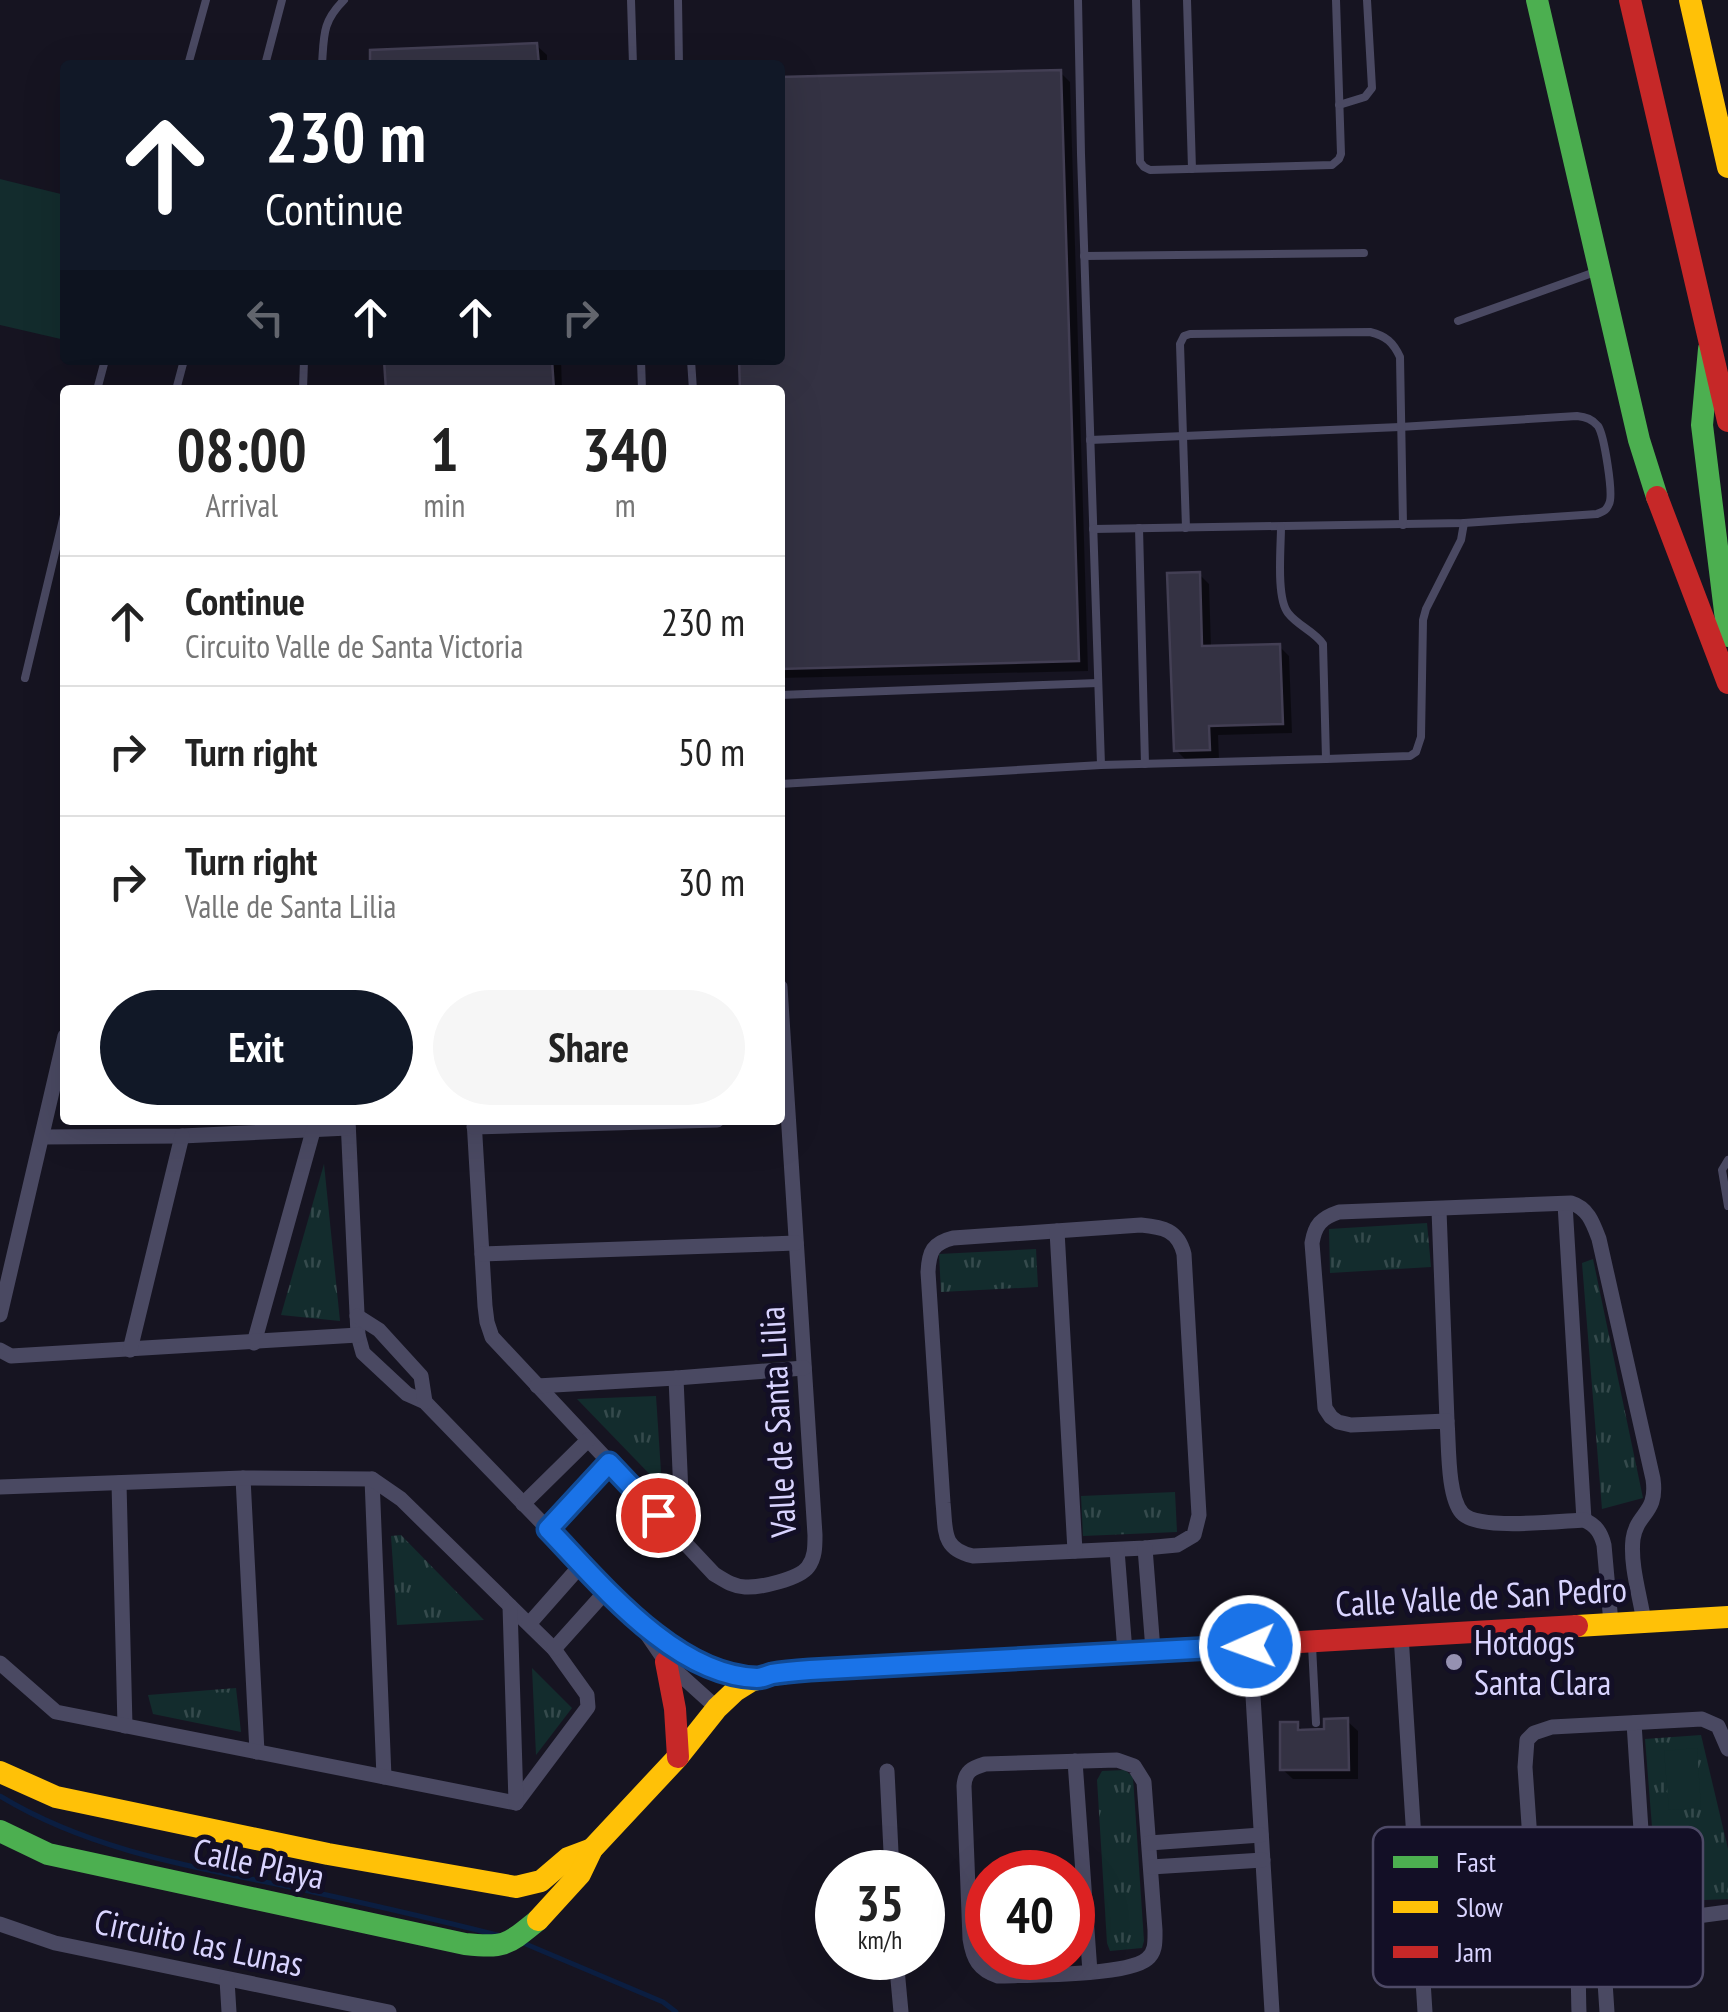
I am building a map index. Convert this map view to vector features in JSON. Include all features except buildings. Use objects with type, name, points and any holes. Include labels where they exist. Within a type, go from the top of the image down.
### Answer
[{"type":"street","points":[[1536,0],[1639,440],[1668,528],[1728,683]]},
{"type":"street","points":[[1630,0],[1728,421]]},
{"type":"street","points":[[1690,0],[1728,167]]},
{"type":"street","points":[[1710,346],[1702,425],[1728,636]]},
{"type":"street","points":[[0,1314],[60,1058]]},
{"type":"street","points":[[42,1136],[182,1136],[313,1131],[343,1125]]},
{"type":"street","points":[[348,1125],[358,1334],[363,1354],[406,1394],[426,1402],[640,1624],[666,1662],[717,1708]]},
{"type":"street","name":"Valle de Santa Lilia","points":[[474,1125],[487,1322],[492,1337],[714,1574],[729,1583],[756,1587],[803,1573],[815,1554],[785,1125]]},
{"type":"street","points":[[254,1342],[313,1131]]},
{"type":"street","points":[[130,1350],[182,1136]]},
{"type":"street","points":[[1447,1422],[1351,1425],[1331,1417],[1325,1408],[1312,1243],[1316,1226],[1339,1212],[1571,1203],[1582,1207],[1599,1239],[1653,1479],[1653,1502],[1635,1530],[1633,1551],[1644,1622]]},
{"type":"street","points":[[1564,1204],[1584,1520]]},
{"type":"street","points":[[1439,1210],[1447,1422],[1454,1495],[1461,1513],[1480,1523],[1592,1523],[1602,1536],[1611,1623]]},
{"type":"street","points":[[1141,1225],[1176,1234],[1184,1254],[1199,1515],[1194,1535],[1186,1540],[1177,1545],[1146,1548],[973,1556],[954,1550],[943,1503],[928,1272],[934,1245],[953,1238],[1141,1225]]},
{"type":"street","points":[[1057,1231],[1075,1551]]},
{"type":"street","points":[[482,1254],[796,1244]]},
{"type":"street","points":[[357,1316],[379,1330],[421,1376],[426,1402]]},
{"type":"street","points":[[0,1350],[11,1356],[358,1334]]},
{"type":"street","points":[[537,1386],[804,1368]]},
{"type":"street","points":[[676,1378],[683,1541]]},
{"type":"street","points":[[524,1504],[588,1440]]},
{"type":"street","points":[[548,1529],[609,1463]]},
{"type":"street","points":[[244,1478],[257,1752]]},
{"type":"street","points":[[0,1487],[244,1478],[372,1479],[401,1499],[530,1624],[554,1649],[586,1695],[588,1706],[516,1803]]},
{"type":"street","points":[[372,1479],[384,1777]]},
{"type":"street","points":[[119,1483],[125,1726]]},
{"type":"street","points":[[1146,1548],[1152,1650]]},
{"type":"street","points":[[1116,1550],[1125,1652]]},
{"type":"street","points":[[530,1624],[582,1564]]},
{"type":"street","points":[[554,1649],[606,1590]]},
{"type":"street","points":[[510,1606],[516,1803]]},
{"type":"street","name":"Calle Valle de San Pedro","points":[[592,1848],[734,1691],[770,1674],[1728,1618]]},
{"type":"street","name":"Calle Valle de San Pedro","points":[[640,1624],[694,1660],[760,1678]]},
{"type":"street","points":[[1401,1635],[1413,1827]]},
{"type":"street","points":[[1250,1646],[1272,2012]]},
{"type":"street","points":[[666,1662],[675,1709],[678,1757]]},
{"type":"street","points":[[0,1664],[56,1712],[516,1803]]},
{"type":"street","points":[[1530,1827],[1525,1752],[1528,1740],[1543,1729],[1702,1720],[1718,1726],[1728,1748]]},
{"type":"street","points":[[1634,1723],[1641,1827]]},
{"type":"street","points":[[967,1850],[964,1786],[970,1770],[985,1764],[1116,1760],[1134,1766],[1144,1782],[1155,1940],[1150,1958],[1133,1966],[1095,1971]]},
{"type":"street","points":[[1076,1761],[1082,1850]]},
{"type":"street","points":[[887,1771],[891,1850]]},
{"type":"street","points":[[0,1772],[56,1797],[328,1854],[516,1886],[534,1885],[568,1858],[592,1848]]},
{"type":"street","name":"Calle Playa","points":[[0,1832],[48,1854],[487,1946],[508,1944],[538,1920],[580,1874],[592,1848]]},
{"type":"street","points":[[1149,1843],[1261,1835]]},
{"type":"street","points":[[1151,1867],[1263,1860]]},
{"type":"street","points":[[1703,1915],[1728,1912]]},
{"type":"street","name":"Circuito las Lunas","points":[[0,1924],[55,1943],[389,2012]]},
{"type":"street","points":[[227,1980],[229,2012]]},
{"type":"street","points":[[898,1980],[901,2012]]},
{"type":"street","points":[[1423,1987],[1425,2012]]},
{"type":"street","points":[[1577,1987],[1579,2012]]},
{"type":"street","points":[[1605,1987],[1607,2012]]},
{"type":"lane","points":[[189,60],[206,0]]},
{"type":"lane","points":[[266,60],[282,0]]},
{"type":"lane","points":[[322,60],[330,14],[344,0]]},
{"type":"lane","points":[[631,0],[633,60]]},
{"type":"lane","points":[[678,0],[679,60]]},
{"type":"lane","points":[[1078,0],[1101,765]]},
{"type":"lane","points":[[1136,0],[1140,162],[1150,170],[1332,165],[1340,159],[1336,0]]},
{"type":"lane","points":[[1187,0],[1192,169]]},
{"type":"lane","points":[[1340,106],[1365,97],[1372,88],[1368,0]]},
{"type":"lane","points":[[1084,256],[1364,253]]},
{"type":"lane","points":[[1458,321],[1600,270]]},
{"type":"lane","points":[[1186,528],[1180,344],[1190,334],[1370,332],[1394,344],[1400,357],[1403,524]]},
{"type":"lane","points":[[1090,440],[1577,416],[1595,422],[1602,432],[1612,498],[1597,514],[1464,524],[1093,529]]},
{"type":"lane","points":[[785,784],[1101,765],[1410,756],[1416,752],[1421,737],[1423,620],[1461,540],[1464,524]]},
{"type":"lane","points":[[1281,527],[1282,602],[1286,611],[1323,644],[1326,759]]},
{"type":"lane","points":[[1139,528],[1145,764]]},
{"type":"lane","points":[[25,678],[60,532]]},
{"type":"lane","points":[[785,695],[1098,683]]},
{"type":"lane","points":[[1728,1160],[1722,1170],[1728,1206]]},
{"type":"lane","points":[[1312,1641],[1316,1722]]},
{"type":"green space","points":[[0,179],[60,194],[60,339],[0,325]]},
{"type":"green space","points":[[324,1164],[340,1321],[281,1315]]},
{"type":"green space","points":[[1427,1223],[1431,1267],[1330,1273],[1329,1229]]},
{"type":"green space","points":[[1036,1249],[1038,1287],[941,1292],[939,1254]]},
{"type":"green space","points":[[1593,1259],[1643,1498],[1602,1509],[1582,1263]]},
{"type":"green space","points":[[656,1396],[662,1487],[577,1399]]},
{"type":"green space","points":[[1175,1492],[1177,1532],[1083,1536],[1081,1496]]},
{"type":"green space","points":[[401,1535],[484,1620],[397,1625],[391,1536]]},
{"type":"green space","points":[[532,1668],[572,1708],[536,1755]]},
{"type":"green space","points":[[236,1688],[241,1732],[153,1714],[148,1695]]},
{"type":"green space","points":[[1701,1735],[1728,1849],[1728,1899],[1703,1900],[1703,1827],[1652,1827],[1645,1739]]},
{"type":"green space","points":[[1697,1748],[1701,1808],[1669,1810],[1664,1751]]},
{"type":"green space","points":[[1125,1770],[1133,1777],[1144,1941],[1142,1948],[1110,1951],[1097,1780],[1102,1771]]},
{"type":"waterway","points":[[0,1796],[65,1829],[134,1852],[501,1936]]},
{"type":"waterway","points":[[521,1942],[663,2002],[676,2012]]},
{"type":"traffic: fast","points":[[1537,0],[1639,440],[1657,497]]},
{"type":"traffic: fast","points":[[1709,349],[1702,425],[1728,636]]},
{"type":"traffic: fast","points":[[0,1831],[48,1854],[465,1944],[505,1943],[538,1920]]},
{"type":"traffic: slow","points":[[1690,0],[1728,167]]},
{"type":"traffic: slow","points":[[1577,1626],[1728,1617]]},
{"type":"traffic: slow","points":[[538,1920],[580,1874],[592,1849],[735,1691],[770,1675],[922,1664]]},
{"type":"traffic: slow","points":[[0,1772],[56,1797],[328,1854],[516,1887],[541,1881],[568,1858],[592,1849]]},
{"type":"traffic: jam","points":[[1630,0],[1728,421]]},
{"type":"traffic: jam","points":[[1657,497],[1728,683]]},
{"type":"traffic: jam","points":[[922,1664],[1577,1626]]},
{"type":"traffic: jam","points":[[666,1662],[675,1709],[678,1757]]},
{"type":"place","name":"Hotdogs Santa Clara","points":[[1454,1662]]},
{"type":"route","points":[[658,1515],[609,1463],[548,1529],[640,1624],[694,1660],[728,1672],[760,1678],[810,1670],[1250,1646]]}]
